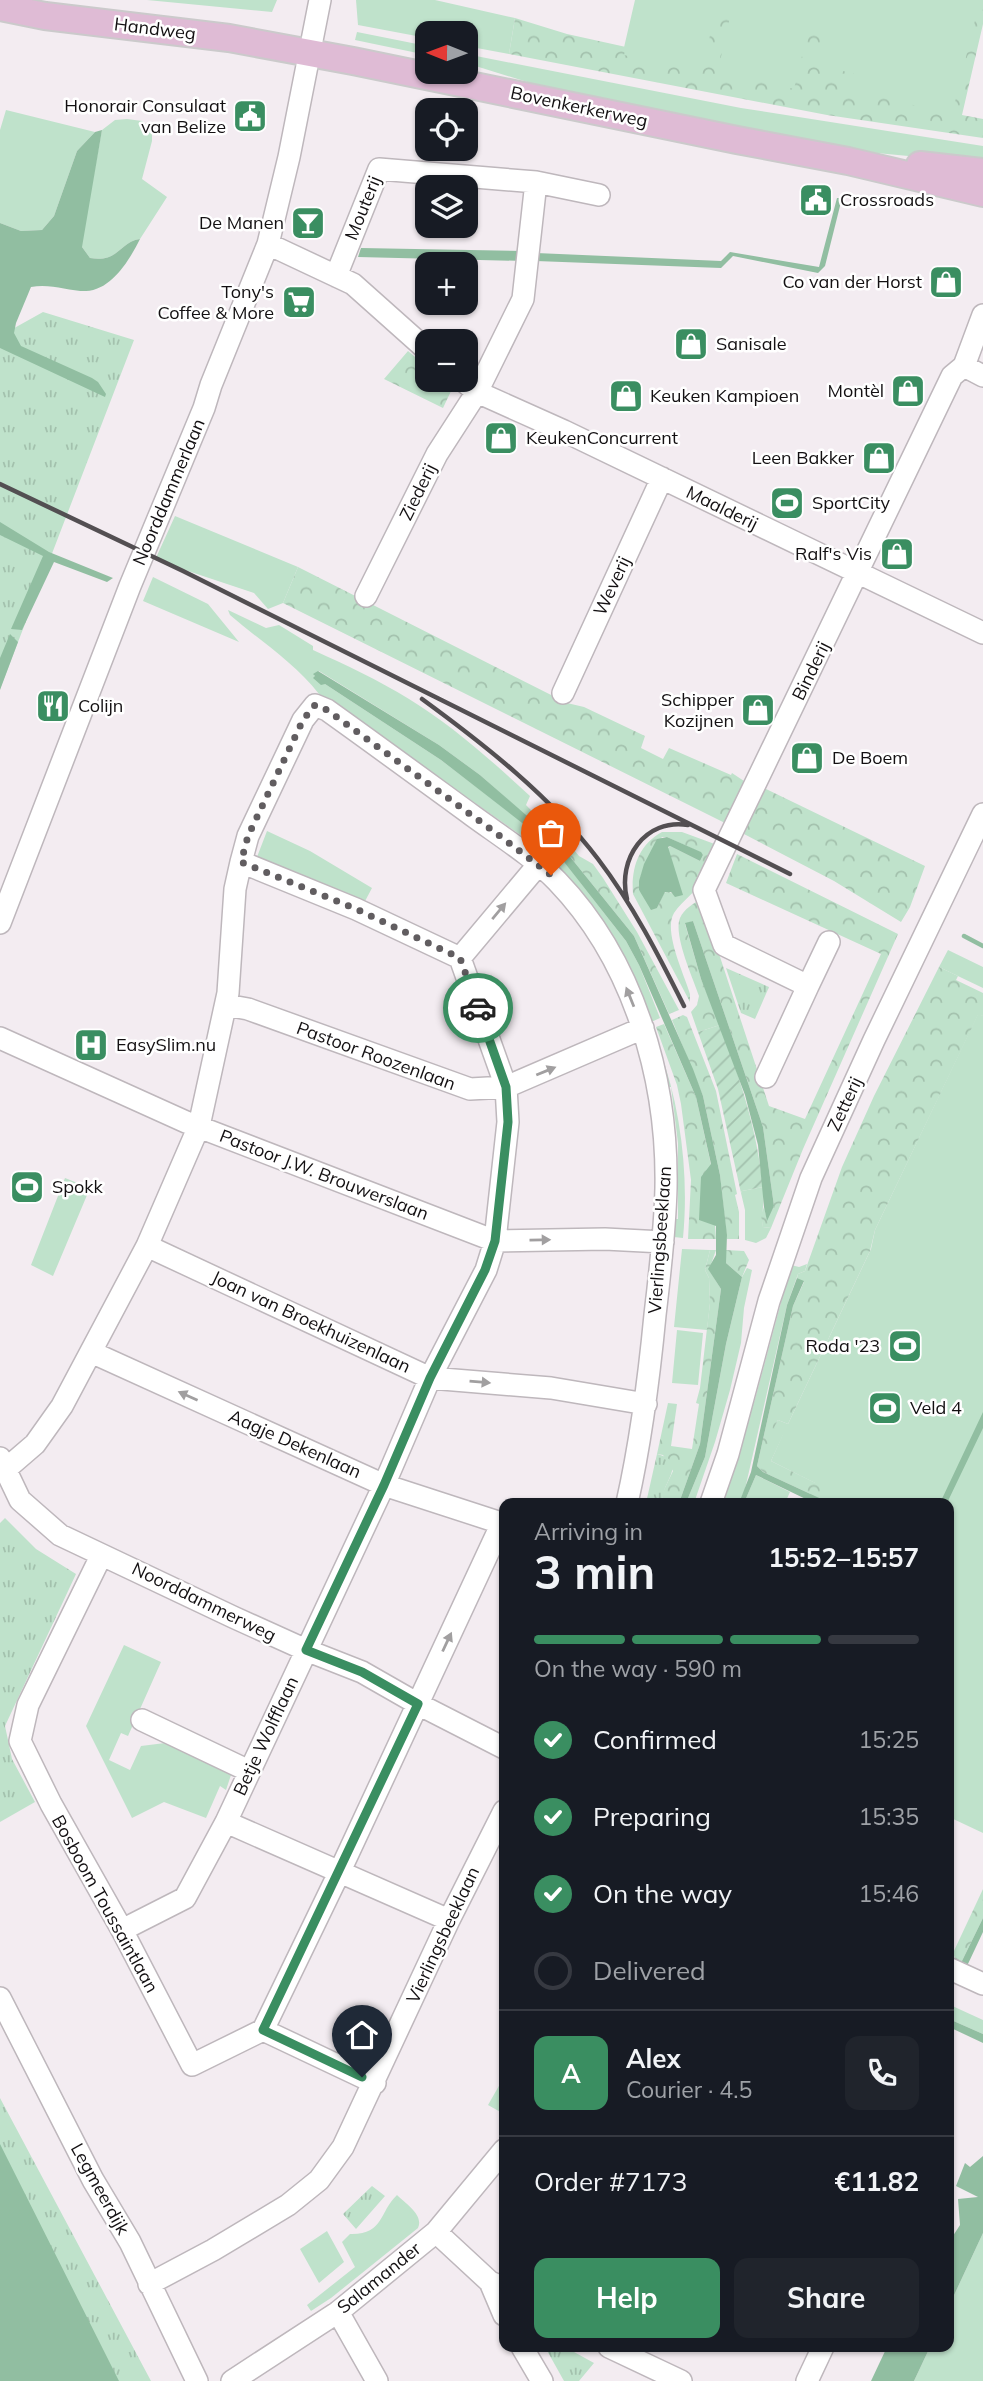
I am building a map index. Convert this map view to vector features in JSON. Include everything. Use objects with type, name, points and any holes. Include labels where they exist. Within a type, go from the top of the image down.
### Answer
[{"type":"main road","name":"Handweg","points":[[0,7],[45,16],[229,38],[310,53]]},
{"type":"main road","name":"Bovenkerkerweg","points":[[310,53],[848,160],[983,193]]},
{"type":"main road","name":"Bovenkerkerweg","points":[[848,160],[983,172]]},
{"type":"street","name":"Noorddammerlaan","points":[[0,923],[130,586],[268,244],[287,169],[320,0]]},
{"type":"street","name":"Mouterij","points":[[335,276],[380,169],[536,182],[599,195]]},
{"type":"street","points":[[478,373],[523,299],[536,182]]},
{"type":"street","points":[[268,244],[353,284],[415,339]]},
{"type":"street","name":"Binderij","points":[[808,986],[723,945],[704,890],[952,376],[964,366],[983,315]]},
{"type":"street","points":[[964,366],[983,376]]},
{"type":"street","name":"Maalderij","points":[[478,390],[983,633]]},
{"type":"street","name":"Ziederij","points":[[366,596],[467,392]]},
{"type":"street","name":"Weverij","points":[[563,693],[662,478]]},
{"type":"street","name":"Vierlingsbeeklaan","points":[[241,862],[248,836],[280,768],[303,720],[315,705],[327,710],[555,878],[591,923],[608,950],[628,990],[652,1061],[664,1139],[666,1186],[663,1242],[646,1404],[628,1498]]},
{"type":"street","name":"Zetterij","points":[[713,1498],[728,1454],[769,1301],[811,1178],[983,814]]},
{"type":"street","points":[[3,1464],[35,1444],[62,1406],[147,1245],[199,1126],[226,1005],[235,889],[241,862],[356,909],[460,958],[538,865]]},
{"type":"street","points":[[766,1077],[829,942]]},
{"type":"street","name":"Betje Wolfflaan","points":[[122,1930],[185,1898],[226,1822],[384,1485],[430,1378],[485,1270],[495,1241],[508,1122],[506,1087],[460,958]]},
{"type":"street","name":"Pastoor Roozenlaan","points":[[226,1005],[248,1009],[470,1089],[506,1087],[643,1028]]},
{"type":"street","name":"Pastoor J.W. Brouwerslaan","points":[[0,1038],[133,1099],[495,1241],[663,1242]]},
{"type":"street","name":"Joan van Broekhuizenlaan","points":[[147,1245],[430,1378],[551,1388],[646,1404]]},
{"type":"street","name":"Aagje Dekenlaan","points":[[91,1352],[384,1485],[499,1522]]},
{"type":"street","name":"Noorddammerweg","points":[[3,1464],[20,1500],[60,1535],[306,1650],[362,1672],[499,1745]]},
{"type":"street","points":[[374,2083],[263,2030],[499,1532]]},
{"type":"street","name":"Bosboom Toussaintlaan","points":[[101,1556],[28,1705],[20,1741],[51,1804],[122,1930],[192,2065],[263,2030]]},
{"type":"street","points":[[142,1720],[249,1771]]},
{"type":"street","name":"Vierlingsbeeklaan","points":[[149,2284],[288,2206],[319,2180],[343,2147],[449,1920],[499,1821]]},
{"type":"street","points":[[226,1822],[449,1920]]},
{"type":"street","points":[[954,1971],[983,1984]]},
{"type":"street","name":"Legmeerdijk","points":[[0,1998],[93,2180],[130,2242],[197,2381]]},
{"type":"street","name":"Salamander","points":[[232,2381],[338,2312],[436,2232],[499,2156]]},
{"type":"street","points":[[436,2232],[497,2285]]},
{"type":"street","points":[[338,2312],[377,2381]]},
{"type":"street","points":[[525,2352],[542,2381]]},
{"type":"street","points":[[620,2352],[681,2381]]},
{"type":"street","points":[[807,2381],[821,2352]]},
{"type":"green space","points":[[147,0],[277,0],[272,12]]},
{"type":"green space","points":[[356,0],[435,0],[515,18],[509,54],[478,48],[478,21],[415,21],[415,36],[358,25]]},
{"type":"green space","points":[[635,0],[983,0],[955,118],[702,75],[622,56]]},
{"type":"green space","points":[[980,0],[983,0],[983,24],[962,115],[983,119],[983,138],[827,115],[509,54],[515,18],[567,34],[626,47],[624,55],[701,73],[717,6],[733,3],[718,70],[794,89],[810,23],[823,31],[820,65],[858,75],[857,92],[952,114]]},
{"type":"green space","points":[[357,32],[415,44],[415,52],[355,40]]},
{"type":"green space","points":[[478,56],[741,108],[983,146],[983,166],[845,150],[611,108],[478,67]]},
{"type":"green space","points":[[6,110],[95,132],[77,151],[54,216],[42,230],[21,231],[0,223],[0,130]]},
{"type":"green space","points":[[115,120],[142,121],[152,128],[152,141],[142,179],[167,197],[140,239],[127,244],[107,258],[90,258],[82,247],[82,238],[102,130]]},
{"type":"green space","points":[[43,312],[134,340],[0,689],[0,336]]},
{"type":"green space","points":[[408,351],[415,357],[415,392],[451,392],[443,408],[384,379]]},
{"type":"green space","points":[[175,516],[298,567],[283,603],[268,609],[254,593],[155,560]]},
{"type":"green space","points":[[298,567],[567,703],[584,707],[645,736],[641,748],[663,759],[669,748],[731,775],[732,773],[747,783],[729,825],[283,603]]},
{"type":"green space","points":[[153,577],[208,604],[239,642],[143,601]]},
{"type":"green space","points":[[228,610],[266,628],[279,625],[313,646],[313,650],[374,679],[425,709],[472,744],[530,796],[526,805],[557,837],[538,855],[520,840],[522,836],[319,694],[288,662],[230,615]],"holes":[[[319,671],[439,745],[480,775],[548,835],[544,839],[441,760],[314,675]]]},
{"type":"green space","points":[[764,788],[925,866],[910,907],[901,922],[834,881],[744,834]]},
{"type":"green space","points":[[267,831],[310,851],[372,888],[364,903],[257,857]]},
{"type":"green space","points":[[662,832],[682,832],[720,846],[707,873],[700,871],[698,875],[704,879],[674,913],[671,921],[673,941],[690,994],[690,1002],[633,894],[633,876],[638,858],[654,837]],"holes":[[[662,837],[703,855],[700,861],[670,846],[668,848],[673,894],[668,891],[664,893],[657,908],[639,890],[640,882],[650,856]]]},
{"type":"green space","points":[[565,839],[579,856],[593,864],[603,878],[637,932],[679,1010],[669,1014],[634,936],[563,848],[557,853],[555,850]]},
{"type":"green space","points":[[555,850],[626,941],[639,965],[660,1018],[649,1023],[543,860]]},
{"type":"green space","points":[[737,854],[898,934],[771,1228],[763,1227],[761,1215],[764,1207],[767,1219],[774,1206],[763,1127],[693,921],[685,924],[701,979],[720,1025],[698,1032],[691,1012],[697,1005],[699,996],[681,945],[680,918],[686,909],[701,899],[769,1106],[805,1119],[881,954],[726,883]]},
{"type":"green space","points":[[948,950],[983,967],[983,988],[939,967]]},
{"type":"green space","points":[[939,967],[958,976],[956,980],[983,993],[983,1016],[978,1015],[875,1230],[870,1251],[788,1424],[778,1420],[774,1428],[784,1433],[771,1461],[846,1498],[819,1498],[763,1472],[757,1466],[793,1306],[804,1282],[797,1278],[798,1274],[805,1271],[842,1167],[874,1096]]},
{"type":"green space","points":[[726,968],[769,987],[755,1019],[741,1013]]},
{"type":"green space","name":"Roda '23","points":[[978,1014],[983,1016],[983,1833],[954,1819],[954,1498],[808,1498],[815,1483],[771,1461],[783,1434],[773,1429],[778,1420],[788,1424],[871,1249],[875,1230]]},
{"type":"green space","points":[[683,1015],[687,1017],[716,1091],[737,1194],[739,1239],[727,1239],[720,1175],[703,1096],[672,1020]]},
{"type":"green space","points":[[664,1024],[696,1097],[711,1165],[716,1239],[688,1239],[691,1180],[677,1085],[656,1027]]},
{"type":"green space","points":[[720,1025],[747,1104],[763,1187],[741,1193],[718,1089],[698,1032]]},
{"type":"green space","points":[[659,1048],[667,1071],[673,1094],[678,1118],[685,1190],[683,1238],[674,1237],[671,1219],[678,1219],[678,1143],[671,1087],[667,1087]]},
{"type":"green space","points":[[65,1178],[90,1188],[53,1276],[31,1265]]},
{"type":"green space","points":[[763,1187],[763,1227],[771,1228],[766,1238],[756,1243],[745,1240],[745,1210],[741,1193]]},
{"type":"green space","points":[[682,1249],[710,1250],[705,1270],[709,1278],[710,1303],[707,1330],[674,1327]]},
{"type":"green space","points":[[710,1250],[716,1250],[709,1270],[721,1289],[700,1444],[681,1498],[662,1498],[673,1471],[663,1455],[657,1454],[668,1403],[677,1404],[671,1446],[692,1449],[710,1303],[709,1278],[705,1270]]},
{"type":"green space","points":[[726,1250],[744,1251],[749,1260],[742,1277],[726,1263]]},
{"type":"green space","points":[[807,1264],[805,1271],[798,1274],[787,1305],[745,1489],[741,1498],[723,1498],[755,1399],[791,1265],[799,1267]]},
{"type":"green space","points":[[747,1268],[752,1270],[744,1308],[741,1343],[730,1390],[696,1498],[688,1498],[705,1457],[726,1344],[742,1277]]},
{"type":"green space","points":[[677,1330],[703,1333],[698,1385],[672,1383]]},
{"type":"green space","points":[[657,1454],[672,1462],[673,1468],[663,1498],[647,1498]]},
{"type":"green space","points":[[756,1475],[790,1492],[787,1498],[746,1498]]},
{"type":"green space","points":[[5,1518],[36,1549],[76,1574],[5,1726],[12,1759],[35,1802],[0,1822],[0,1523]]},
{"type":"green space","points":[[124,1645],[161,1662],[128,1736],[121,1733],[109,1760],[130,1770],[141,1746],[165,1743],[231,1775],[226,1790],[220,1786],[206,1818],[164,1802],[132,1818],[86,1726]]},
{"type":"green space","points":[[983,1889],[983,1918],[961,1963],[956,1961],[954,1951]]},
{"type":"green space","points":[[954,2007],[983,2020],[983,2034],[954,2021]]},
{"type":"green space","points":[[499,2086],[499,2111],[488,2105]]},
{"type":"green space","points":[[0,2098],[151,2381],[0,2381]]},
{"type":"green space","points":[[372,2186],[385,2196],[356,2229],[343,2214]]},
{"type":"green space","points":[[397,2195],[416,2214],[419,2219],[418,2228],[311,2311],[307,2305],[355,2267],[342,2242],[350,2234],[369,2231],[375,2227]]},
{"type":"green space","points":[[327,2231],[344,2262],[319,2283],[300,2249]]},
{"type":"green space","points":[[983,2233],[983,2381],[914,2381],[928,2352],[954,2352],[954,2295]]},
{"type":"green space","points":[[548,2352],[574,2352],[594,2363],[579,2381],[564,2381]]},
{"type":"shaded area","points":[[102,130],[82,247],[90,258],[100,259],[113,255],[127,244],[140,239],[119,272],[95,289],[79,291],[45,286],[31,287],[14,333],[21,346],[98,382],[106,394],[105,397],[0,348],[0,223],[21,231],[42,230],[54,216],[77,151],[95,132]]},
{"type":"shaded area","points":[[837,198],[842,198],[825,266],[818,273],[733,256],[721,268],[536,261],[536,253],[721,261],[730,252],[819,267]]},
{"type":"shaded area","points":[[361,248],[525,251],[524,261],[478,260],[478,252],[415,252],[415,258],[358,257]]},
{"type":"shaded area","points":[[0,522],[49,552],[113,578],[107,582],[54,562],[22,630],[11,629],[43,556],[0,535]]},
{"type":"shaded area","points":[[10,634],[18,642],[0,690],[0,658]]},
{"type":"shaded area","points":[[318,671],[439,745],[480,775],[549,835],[544,840],[441,760],[325,684],[321,685],[313,678],[313,674]]},
{"type":"shaded area","points":[[667,837],[703,855],[700,861],[668,847],[683,895],[675,897],[671,892],[665,892],[657,908],[651,910],[639,890],[639,881],[644,864],[657,839]]},
{"type":"shaded area","points":[[563,848],[634,936],[693,1069],[703,1096],[720,1175],[727,1235],[726,1263],[742,1277],[726,1344],[705,1457],[688,1498],[681,1498],[700,1444],[721,1289],[708,1269],[716,1255],[716,1226],[699,1220],[701,1177],[711,1164],[696,1097],[639,965],[626,941],[557,853]]},
{"type":"shaded area","points":[[693,921],[763,1127],[774,1206],[767,1221],[758,1145],[745,1095],[701,979],[685,923]]},
{"type":"shaded area","points":[[797,1278],[804,1281],[793,1306],[757,1466],[763,1472],[819,1498],[804,1498],[756,1475],[746,1498],[741,1498],[751,1472],[787,1305]]},
{"type":"shaded area","points":[[983,1412],[983,1428],[949,1498],[942,1498]]},
{"type":"shaded area","points":[[983,1918],[983,1932],[967,1966],[961,1963]]},
{"type":"shaded area","points":[[954,2021],[983,2034],[983,2043],[954,2029]]},
{"type":"shaded area","points":[[0,2144],[119,2381],[0,2381]]},
{"type":"shaded area","points":[[983,2156],[983,2233],[954,2295],[954,2234],[960,2225],[958,2199],[978,2197],[956,2186],[965,2163],[970,2167]]},
{"type":"shaded area","points":[[885,2352],[928,2352],[914,2381],[871,2381]]},
{"type":"waterway","points":[[964,936],[983,946]]},
{"type":"railway","points":[[0,484],[183,571],[790,874]]},
{"type":"railway","points":[[422,699],[516,773],[579,836],[611,876],[634,913],[684,1006]]},
{"type":"railway","points":[[627,899],[626,870],[638,844],[659,828],[688,825]]},
{"type":"way so far","points":[[478,1008],[460,958],[356,909],[241,862],[248,836],[303,720],[315,705],[327,710],[551,875]]},
{"type":"place","name":"Honorair Consulaat van Belize","points":[[250,116]]},
{"type":"place","name":"Crossroads","points":[[816,200]]},
{"type":"place","name":"De Manen","points":[[308,223]]},
{"type":"place","name":"Co van der Horst","points":[[946,282]]},
{"type":"place","name":"Tony's Coffee & More","points":[[299,302]]},
{"type":"place","name":"Sanisale","points":[[691,344]]},
{"type":"place","name":"Montèl","points":[[908,391]]},
{"type":"place","name":"Keuken Kampioen","points":[[626,396]]},
{"type":"place","name":"KeukenConcurrent","points":[[501,438]]},
{"type":"place","name":"Leen Bakker","points":[[879,458]]},
{"type":"place","name":"SportCity","points":[[787,503]]},
{"type":"place","name":"Ralf's Vis","points":[[897,554]]},
{"type":"place","name":"Colijn","points":[[53,706]]},
{"type":"place","name":"Schipper Kozijnen","points":[[758,710]]},
{"type":"place","name":"De Boem","points":[[807,758]]},
{"type":"place","name":"EasySlim.nu","points":[[91,1045]]},
{"type":"place","name":"Spokk","points":[[27,1187]]},
{"type":"place","name":"Roda '23","points":[[905,1346]]},
{"type":"place","name":"Veld 4","points":[[885,1408]]},
{"type":"route","points":[[362,2077],[263,2030],[418,1704],[362,1672],[306,1650],[384,1485],[430,1378],[485,1270],[495,1241],[508,1122],[506,1087],[478,1008]]}]
